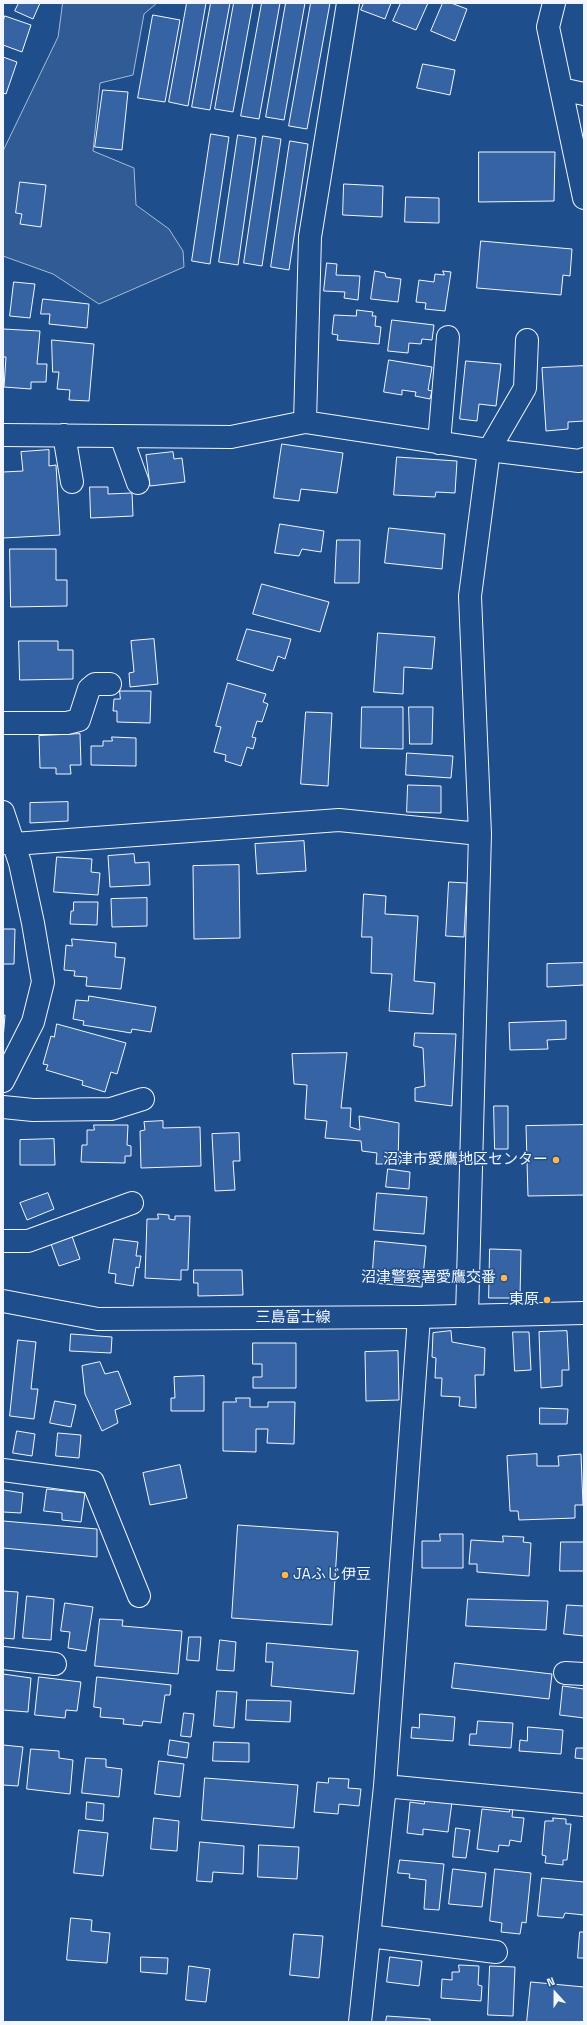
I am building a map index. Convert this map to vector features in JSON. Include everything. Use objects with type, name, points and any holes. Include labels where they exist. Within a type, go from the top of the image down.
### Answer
[{"type":"street","points":[[305,422],[310,237],[348,3]]},
{"type":"street","points":[[554,3],[548,27],[584,198]]},
{"type":"street","points":[[561,89],[584,94]]},
{"type":"street","points":[[439,443],[448,337]]},
{"type":"street","points":[[467,1316],[480,834],[470,596],[489,450],[525,388],[527,340]]},
{"type":"street","points":[[3,435],[231,437],[305,422],[489,450],[579,461],[584,460]]},
{"type":"street","points":[[64,435],[72,482]]},
{"type":"street","points":[[121,436],[138,483]]},
{"type":"street","points":[[3,724],[67,723],[79,720],[89,690],[95,684],[110,684]]},
{"type":"street","points":[[3,812],[8,843],[32,916],[43,982],[33,1022],[3,1081]]},
{"type":"street","points":[[8,843],[338,820],[480,834]]},
{"type":"street","points":[[3,1107],[33,1110],[111,1109],[144,1099]]},
{"type":"street","points":[[3,1241],[28,1241],[132,1203]]},
{"type":"street","name":"三島富士線","points":[[3,1301],[98,1319],[419,1317],[584,1313]]},
{"type":"street","points":[[360,2022],[385,1786],[419,1317]]},
{"type":"street","points":[[3,1470],[93,1482],[139,1596]]},
{"type":"street","points":[[3,1658],[56,1664]]},
{"type":"street","points":[[385,1786],[584,1805]]},
{"type":"street","points":[[369,1936],[496,1952]]},
{"type":"shaded area","points":[[63,3],[157,3],[144,14],[133,75],[100,83],[93,151],[134,168],[136,205],[169,229],[183,251],[184,267],[99,304],[53,274],[3,256],[3,151],[58,37]]},
{"type":"building","points":[[19,3],[40,3],[33,19],[15,11]]},
{"type":"building","points":[[187,3],[206,3],[188,106],[169,102]]},
{"type":"building","points":[[211,3],[230,3],[210,110],[192,107]]},
{"type":"building","points":[[234,3],[253,3],[233,112],[215,109]]},
{"type":"building","points":[[262,3],[280,3],[259,119],[241,116]]},
{"type":"building","points":[[286,3],[305,3],[284,120],[266,117]]},
{"type":"building","points":[[311,3],[330,3],[307,129],[289,126]]},
{"type":"building","points":[[364,3],[391,3],[385,19],[361,10]]},
{"type":"building","points":[[401,3],[428,3],[416,30],[393,21]]},
{"type":"building","points":[[443,3],[451,3],[467,9],[455,41],[431,31]]},
{"type":"building","points":[[153,15],[180,20],[165,102],[138,98]]},
{"type":"building","points":[[5,16],[31,25],[22,52],[3,45],[3,22]]},
{"type":"building","points":[[3,57],[17,62],[6,94],[3,93]]},
{"type":"building","points":[[423,64],[455,70],[450,95],[417,88]]},
{"type":"building","points":[[103,90],[128,92],[122,150],[95,147]]},
{"type":"building","points":[[211,134],[229,137],[210,264],[192,261]]},
{"type":"building","points":[[238,135],[256,138],[238,265],[219,262]]},
{"type":"building","points":[[263,136],[281,139],[262,266],[244,263]]},
{"type":"building","points":[[290,141],[308,144],[289,270],[271,267]]},
{"type":"building","points":[[479,152],[555,152],[554,201],[479,202]]},
{"type":"building","points":[[20,182],[46,185],[41,227],[20,224],[22,214],[16,213]]},
{"type":"building","points":[[344,184],[383,186],[382,217],[343,215]]},
{"type":"building","points":[[406,197],[439,198],[439,223],[405,222]]},
{"type":"building","points":[[481,241],[572,249],[570,276],[563,275],[561,295],[477,288]]},
{"type":"building","points":[[327,263],[337,264],[336,275],[360,276],[358,300],[344,298],[345,292],[324,291]]},
{"type":"building","points":[[375,271],[385,273],[386,277],[401,279],[398,302],[371,299]]},
{"type":"building","points":[[443,271],[451,272],[445,311],[425,309],[426,303],[416,302],[419,280],[434,282],[435,274],[444,275]]},
{"type":"building","points":[[14,282],[35,284],[30,318],[10,316]]},
{"type":"building","points":[[43,299],[89,304],[87,328],[49,324],[50,314],[41,314]]},
{"type":"building","points":[[357,310],[373,312],[372,316],[376,316],[375,326],[381,327],[379,344],[337,340],[338,335],[332,334],[334,315],[356,316]]},
{"type":"building","points":[[392,320],[434,325],[432,340],[422,339],[421,344],[409,343],[408,353],[388,351]]},
{"type":"building","points":[[3,329],[40,331],[37,364],[47,364],[46,382],[31,382],[31,389],[4,387],[6,357],[3,357]]},
{"type":"building","points":[[52,340],[94,344],[89,401],[69,400],[70,390],[57,389],[59,372],[53,372]]},
{"type":"building","points":[[389,360],[432,367],[428,390],[432,391],[430,399],[415,396],[416,392],[402,390],[402,395],[384,392]]},
{"type":"building","points":[[466,361],[501,364],[496,406],[479,404],[477,421],[460,419]]},
{"type":"building","points":[[584,366],[584,421],[568,422],[568,429],[546,431],[542,368]]},
{"type":"building","points":[[282,444],[343,453],[337,493],[301,489],[299,501],[274,498]]},
{"type":"building","points":[[49,450],[49,466],[56,465],[60,535],[3,538],[3,472],[23,471],[21,452]]},
{"type":"building","points":[[173,452],[174,459],[182,458],[185,482],[150,486],[146,455]]},
{"type":"building","points":[[397,457],[457,461],[455,493],[436,492],[435,497],[394,495]]},
{"type":"building","points":[[90,487],[108,487],[108,494],[132,493],[133,516],[91,518]]},
{"type":"building","points":[[280,524],[324,531],[321,552],[302,549],[299,556],[275,553]]},
{"type":"building","points":[[389,528],[445,534],[442,569],[385,563]]},
{"type":"building","points":[[337,540],[360,540],[359,583],[335,583]]},
{"type":"building","points":[[10,549],[56,549],[56,580],[67,580],[67,606],[11,607]]},
{"type":"building","points":[[262,584],[329,602],[320,632],[253,614]]},
{"type":"building","points":[[247,629],[291,639],[285,659],[278,656],[273,671],[237,660]]},
{"type":"building","points":[[378,633],[435,637],[432,669],[404,667],[403,694],[374,692]]},
{"type":"building","points":[[154,639],[158,684],[130,687],[129,673],[134,672],[131,641]]},
{"type":"building","points":[[19,641],[58,641],[58,650],[73,650],[73,679],[20,680]]},
{"type":"building","points":[[228,683],[266,694],[263,702],[268,704],[262,722],[257,721],[252,737],[256,738],[253,749],[247,747],[241,766],[225,761],[226,755],[214,752],[221,727],[216,726]]},
{"type":"building","points":[[120,691],[151,691],[150,723],[117,722],[117,711],[113,711],[114,699],[120,699]]},
{"type":"building","points":[[362,707],[403,707],[403,749],[361,748]]},
{"type":"building","points":[[409,707],[433,707],[432,744],[410,744]]},
{"type":"building","points":[[306,712],[332,713],[328,786],[301,784]]},
{"type":"building","points":[[80,734],[81,765],[70,765],[71,774],[56,774],[56,768],[40,768],[39,736]]},
{"type":"building","points":[[112,737],[136,738],[136,766],[91,765],[91,746],[103,746],[103,741],[112,741]]},
{"type":"building","points":[[407,753],[453,756],[451,778],[406,775]]},
{"type":"building","points":[[408,785],[441,786],[441,813],[407,812]]},
{"type":"building","points":[[68,802],[68,821],[30,823],[30,803]]},
{"type":"building","points":[[304,841],[306,871],[257,874],[255,844]]},
{"type":"building","points":[[134,854],[135,863],[149,862],[150,885],[110,887],[108,856]]},
{"type":"building","points":[[57,857],[92,859],[91,872],[100,873],[98,895],[54,892]]},
{"type":"building","points":[[239,865],[240,938],[194,939],[193,866]]},
{"type":"building","points":[[449,882],[467,883],[464,937],[446,936]]},
{"type":"building","points":[[364,894],[386,896],[385,914],[418,916],[414,981],[435,983],[433,1014],[389,1011],[392,974],[371,973],[372,937],[362,937]]},
{"type":"building","points":[[147,898],[147,926],[112,927],[111,899]]},
{"type":"building","points":[[74,902],[98,902],[97,925],[70,924],[71,911],[73,911]]},
{"type":"building","points":[[3,929],[15,929],[14,964],[3,964]]},
{"type":"building","points":[[72,939],[116,943],[115,957],[125,958],[121,989],[86,986],[87,977],[74,976],[75,971],[64,970],[66,945],[72,946]]},
{"type":"building","points":[[584,963],[584,985],[547,987],[547,964]]},
{"type":"building","points":[[89,996],[156,1007],[151,1032],[132,1029],[131,1033],[83,1025],[84,1021],[73,1019],[76,1000],[88,1001]]},
{"type":"building","points":[[3,1015],[5,1015],[3,1040]]},
{"type":"building","points":[[566,1021],[566,1039],[547,1040],[548,1049],[510,1050],[509,1023]]},
{"type":"building","points":[[57,1024],[126,1043],[117,1074],[111,1072],[105,1092],[82,1085],[83,1081],[46,1070],[48,1065],[43,1064],[51,1036],[54,1037]]},
{"type":"building","points":[[415,1033],[456,1034],[452,1106],[415,1101],[415,1088],[425,1086],[423,1048],[414,1046]]},
{"type":"building","points":[[347,1053],[341,1108],[351,1108],[350,1127],[360,1130],[359,1116],[399,1123],[398,1164],[376,1164],[377,1153],[362,1151],[361,1141],[325,1138],[327,1121],[305,1119],[307,1085],[294,1084],[292,1054]]},
{"type":"building","points":[[494,1106],[508,1106],[508,1149],[495,1149]]},
{"type":"building","points":[[163,1121],[163,1128],[200,1127],[201,1166],[141,1168],[140,1131],[145,1130],[144,1122]]},
{"type":"building","points":[[94,1125],[128,1125],[127,1145],[131,1146],[131,1156],[125,1156],[125,1163],[81,1162],[82,1145],[87,1145],[87,1130],[94,1130]]},
{"type":"building","name":"沼津市愛鷹地区センター","points":[[584,1125],[584,1195],[528,1196],[526,1126]]},
{"type":"building","points":[[239,1133],[240,1161],[233,1161],[235,1190],[215,1191],[212,1134]]},
{"type":"building","points":[[54,1139],[55,1165],[20,1165],[20,1140]]},
{"type":"building","points":[[388,1169],[410,1172],[409,1189],[386,1187]]},
{"type":"building","points":[[48,1193],[54,1209],[27,1220],[20,1203]]},
{"type":"building","points":[[377,1193],[427,1197],[424,1234],[374,1230]]},
{"type":"building","points":[[158,1214],[169,1215],[169,1219],[175,1220],[175,1216],[190,1216],[188,1270],[181,1270],[181,1280],[145,1278],[147,1219],[158,1219]]},
{"type":"building","points":[[72,1236],[80,1259],[59,1266],[51,1244]]},
{"type":"building","points":[[114,1239],[138,1242],[136,1256],[141,1256],[139,1268],[136,1267],[133,1286],[115,1283],[116,1274],[109,1273]]},
{"type":"building","points":[[375,1241],[426,1246],[422,1287],[372,1283]]},
{"type":"building","points":[[490,1249],[521,1250],[520,1298],[489,1298]]},
{"type":"building","points":[[194,1270],[242,1270],[243,1295],[198,1296],[198,1283],[194,1283]]},
{"type":"building","points":[[451,1331],[452,1342],[485,1348],[484,1375],[475,1375],[476,1408],[459,1406],[460,1397],[441,1396],[442,1378],[435,1378],[436,1358],[432,1357],[433,1333]]},
{"type":"building","points":[[567,1331],[569,1370],[562,1370],[562,1386],[541,1388],[539,1332]]},
{"type":"building","points":[[513,1332],[529,1332],[531,1370],[515,1371]]},
{"type":"building","points":[[71,1334],[112,1337],[111,1353],[70,1351]]},
{"type":"building","points":[[18,1340],[36,1342],[31,1389],[38,1389],[34,1419],[10,1416]]},
{"type":"building","points":[[253,1343],[296,1343],[296,1388],[253,1388],[253,1377],[262,1377],[262,1364],[253,1364]]},
{"type":"building","points":[[398,1351],[399,1400],[366,1401],[365,1352]]},
{"type":"building","points":[[100,1362],[105,1374],[118,1371],[131,1404],[115,1410],[118,1423],[102,1431],[85,1394],[82,1366]]},
{"type":"building","points":[[204,1376],[204,1411],[171,1411],[171,1398],[175,1398],[174,1377]]},
{"type":"building","points":[[236,1398],[250,1398],[250,1407],[268,1407],[268,1402],[295,1402],[294,1444],[267,1443],[268,1429],[256,1429],[256,1452],[223,1451],[223,1402],[236,1402]]},
{"type":"building","points":[[55,1401],[76,1405],[71,1427],[50,1423]]},
{"type":"building","points":[[540,1408],[568,1409],[567,1424],[540,1424]]},
{"type":"building","points":[[17,1431],[35,1434],[32,1456],[13,1453]]},
{"type":"building","points":[[58,1433],[81,1435],[79,1458],[56,1456]]},
{"type":"building","points":[[537,1454],[537,1466],[559,1466],[558,1456],[581,1454],[583,1505],[575,1505],[575,1518],[519,1520],[518,1511],[510,1511],[507,1456]]},
{"type":"building","points":[[180,1465],[187,1498],[150,1505],[143,1473]]},
{"type":"building","points":[[47,1489],[85,1493],[81,1522],[62,1520],[62,1513],[44,1511]]},
{"type":"building","points":[[4,1490],[23,1493],[21,1513],[3,1512]]},
{"type":"building","points":[[3,1521],[97,1529],[97,1557],[3,1548]]},
{"type":"building","name":"JAふじ伊豆","points":[[238,1525],[338,1532],[332,1625],[232,1618]]},
{"type":"building","points":[[440,1534],[463,1534],[463,1568],[422,1568],[422,1541],[440,1541]]},
{"type":"building","points":[[503,1536],[524,1537],[523,1542],[531,1543],[529,1576],[477,1572],[477,1564],[469,1564],[471,1540],[503,1542]]},
{"type":"building","points":[[561,1542],[584,1542],[584,1571],[560,1571]]},
{"type":"building","points":[[3,1591],[18,1592],[14,1639],[3,1638]]},
{"type":"building","points":[[27,1596],[54,1599],[51,1640],[23,1638]]},
{"type":"building","points":[[468,1599],[548,1601],[546,1630],[466,1626]]},
{"type":"building","points":[[65,1603],[93,1607],[86,1651],[68,1648],[70,1632],[61,1631]]},
{"type":"building","points":[[567,1605],[584,1606],[584,1636],[564,1634]]},
{"type":"building","points":[[100,1619],[123,1620],[122,1626],[182,1631],[178,1674],[95,1666]]},
{"type":"building","points":[[189,1637],[201,1637],[199,1661],[187,1660]]},
{"type":"building","points":[[220,1640],[236,1642],[234,1671],[217,1670]]},
{"type":"building","points":[[267,1643],[358,1651],[354,1694],[271,1686],[273,1662],[266,1662]]},
{"type":"building","points":[[455,1663],[552,1674],[549,1699],[452,1688]]},
{"type":"building","points":[[3,1674],[31,1678],[28,1712],[3,1710]]},
{"type":"building","points":[[39,1677],[81,1682],[77,1711],[66,1710],[65,1718],[35,1715]]},
{"type":"building","points":[[97,1677],[171,1685],[170,1695],[165,1695],[161,1723],[143,1721],[142,1726],[123,1724],[124,1719],[100,1717],[101,1708],[94,1707]]},
{"type":"building","points":[[563,1686],[584,1689],[584,1718],[560,1715]]},
{"type":"building","points":[[217,1691],[237,1692],[234,1728],[214,1726]]},
{"type":"building","points":[[247,1700],[291,1701],[290,1722],[246,1720]]},
{"type":"building","points":[[184,1713],[194,1714],[191,1737],[181,1736]]},
{"type":"building","points":[[420,1714],[455,1717],[453,1741],[411,1738],[412,1727],[419,1728]]},
{"type":"building","points":[[478,1721],[513,1723],[511,1748],[469,1745],[470,1734],[476,1734]]},
{"type":"building","points":[[528,1727],[563,1730],[561,1754],[519,1751],[520,1740],[527,1741]]},
{"type":"building","points":[[584,1736],[584,1759],[575,1758],[576,1748],[583,1748]]},
{"type":"building","points":[[170,1740],[189,1743],[187,1758],[168,1755]]},
{"type":"building","points":[[214,1742],[249,1743],[249,1762],[213,1761]]},
{"type":"building","points":[[3,1745],[23,1747],[18,1786],[3,1785]]},
{"type":"building","points":[[31,1749],[59,1751],[59,1758],[73,1760],[70,1794],[27,1789]]},
{"type":"building","points":[[86,1758],[106,1759],[106,1767],[122,1769],[119,1797],[82,1793]]},
{"type":"building","points":[[159,1761],[184,1764],[180,1797],[155,1794]]},
{"type":"building","points":[[205,1778],[298,1785],[294,1828],[202,1820]]},
{"type":"building","points":[[329,1778],[349,1779],[348,1788],[361,1789],[359,1806],[339,1804],[338,1814],[314,1812],[317,1782],[328,1783]]},
{"type":"building","points":[[425,1799],[452,1802],[448,1832],[423,1829],[423,1835],[407,1833],[410,1802],[424,1804]]},
{"type":"building","points":[[87,1802],[104,1804],[103,1821],[86,1819]]},
{"type":"building","points":[[510,1808],[513,1808],[512,1817],[524,1818],[521,1842],[510,1840],[509,1846],[499,1845],[498,1852],[477,1849],[482,1809],[509,1812]]},
{"type":"building","points":[[154,1818],[179,1821],[177,1851],[151,1849]]},
{"type":"building","points":[[553,1818],[566,1819],[566,1824],[571,1824],[567,1860],[563,1860],[563,1865],[545,1863],[546,1856],[542,1855],[545,1821],[553,1821]]},
{"type":"building","points":[[456,1828],[470,1830],[466,1858],[453,1857]]},
{"type":"building","points":[[79,1830],[108,1833],[103,1876],[74,1873]]},
{"type":"building","points":[[200,1842],[244,1846],[243,1874],[213,1872],[212,1882],[197,1881]]},
{"type":"building","points":[[259,1845],[299,1847],[297,1879],[258,1877]]},
{"type":"building","points":[[400,1860],[444,1864],[439,1910],[424,1909],[426,1880],[409,1878],[410,1874],[398,1873]]},
{"type":"building","points":[[453,1869],[486,1873],[482,1907],[449,1904]]},
{"type":"building","points":[[495,1869],[531,1873],[526,1923],[522,1922],[520,1934],[501,1932],[502,1923],[490,1921]]},
{"type":"building","points":[[542,1878],[584,1882],[584,1915],[565,1913],[563,1918],[538,1916]]},
{"type":"building","points":[[71,1918],[92,1920],[91,1931],[110,1933],[107,1963],[67,1960]]},
{"type":"building","points":[[580,1932],[584,1932],[584,1958],[578,1958]]},
{"type":"building","points":[[294,1934],[323,1936],[319,1978],[290,1975]]},
{"type":"building","points":[[141,1957],[168,1958],[167,1974],[141,1972]]},
{"type":"building","points":[[390,1957],[422,1961],[419,1986],[387,1982]]},
{"type":"building","points":[[459,1965],[479,1966],[478,1985],[482,1986],[481,2001],[441,1998],[442,1979],[452,1980],[452,1972],[459,1972]]},
{"type":"building","points":[[189,1966],[210,1969],[206,2002],[186,2000]]},
{"type":"building","points":[[490,1966],[515,1967],[513,2016],[488,2015]]},
{"type":"building","points":[[531,1982],[584,1987],[584,2022],[527,2022]]},
{"type":"building","points":[[387,2016],[430,2019],[430,2022],[386,2022]]},
{"type":"place","name":"沼津市愛鷹地区センター","points":[[556,1160]]},
{"type":"place","name":"沼津警察署愛鷹交番","points":[[504,1278]]},
{"type":"place","name":"東原","points":[[547,1300]]},
{"type":"place","name":"JAふじ伊豆","points":[[285,1575]]}]
